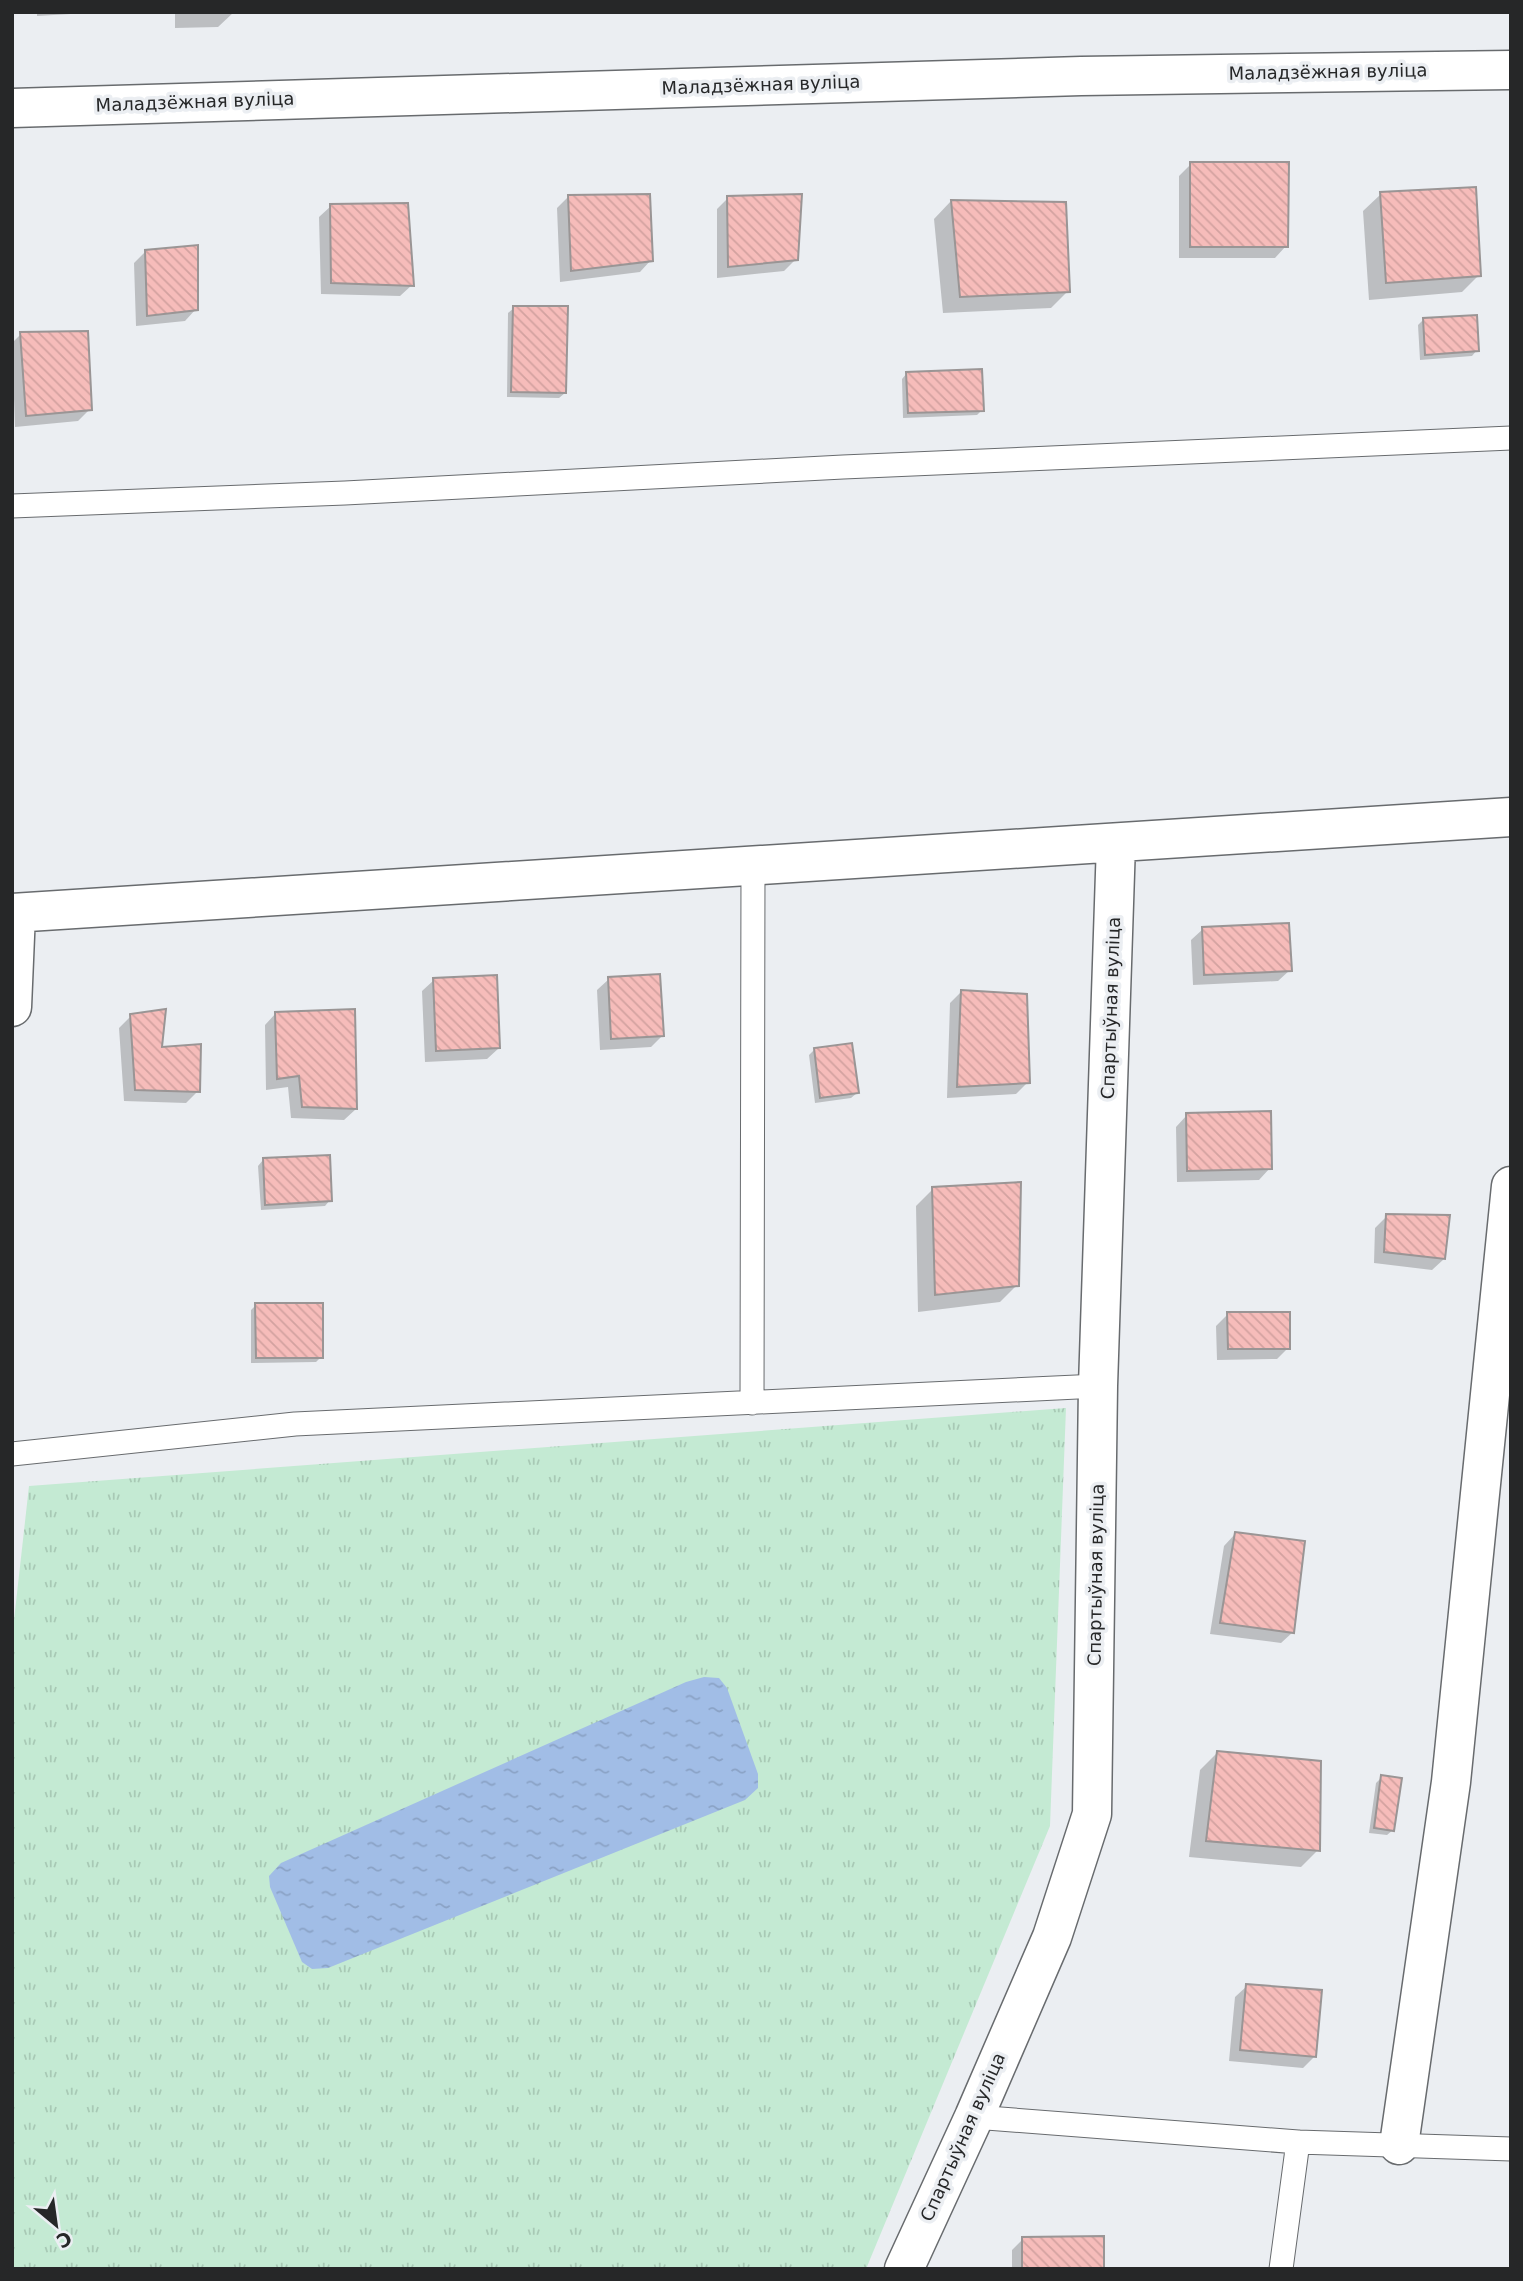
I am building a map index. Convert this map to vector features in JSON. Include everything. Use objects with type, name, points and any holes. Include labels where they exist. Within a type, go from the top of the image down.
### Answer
[{"type":"street","name":"Маладзёжная вуліца","points":[[12,108],[1081,76],[1511,70]]},
{"type":"street","points":[[12,1007],[14,913],[1511,817]]},
{"type":"street","name":"Спартыўная вуліца","points":[[904,2269],[974,2118],[1052,1937],[1092,1814],[1098,1386],[1116,843]]},
{"type":"street","points":[[1399,2145],[1451,1782],[1511,1186]]},
{"type":"lane","points":[[12,506],[345,493],[842,467],[1511,438]]},
{"type":"lane","points":[[752,1403],[753,866]]},
{"type":"lane","points":[[12,1454],[295,1424],[1098,1386]]},
{"type":"lane","points":[[974,2118],[1298,2143],[1511,2149]]},
{"type":"lane","points":[[1281,2269],[1298,2143]]},
{"type":"green space","points":[[1066,1408],[1050,1826],[866,2269],[12,2269],[12,1638],[29,1486]]},
{"type":"water","points":[[704,1677],[719,1678],[727,1688],[758,1774],[758,1788],[745,1800],[328,1968],[312,1969],[302,1962],[270,1887],[269,1876],[281,1863],[686,1682]]},
{"type":"building","points":[[1190,162],[1289,162],[1288,247],[1190,247]]},
{"type":"building","points":[[1476,187],[1481,276],[1386,283],[1380,192]]},
{"type":"building","points":[[650,194],[653,261],[571,271],[568,195]]},
{"type":"building","points":[[802,194],[798,260],[728,267],[727,196]]},
{"type":"building","points":[[951,200],[1066,202],[1070,292],[960,297]]},
{"type":"building","points":[[408,203],[414,286],[331,283],[330,204]]},
{"type":"building","points":[[198,245],[198,310],[147,316],[145,250]]},
{"type":"building","points":[[513,306],[568,306],[566,393],[511,392]]},
{"type":"building","points":[[1477,315],[1479,351],[1425,355],[1423,318]]},
{"type":"building","points":[[88,331],[92,410],[26,416],[20,332]]},
{"type":"building","points":[[982,369],[984,411],[908,413],[906,372]]},
{"type":"building","points":[[1289,923],[1292,971],[1204,975],[1202,927]]},
{"type":"building","points":[[660,974],[664,1036],[611,1039],[608,977]]},
{"type":"building","points":[[497,975],[500,1048],[436,1051],[433,978]]},
{"type":"building","points":[[961,990],[1027,994],[1030,1083],[957,1087]]},
{"type":"building","points":[[166,1009],[162,1047],[201,1044],[200,1092],[135,1090],[130,1014]]},
{"type":"building","points":[[355,1009],[357,1109],[302,1107],[299,1076],[277,1079],[275,1012]]},
{"type":"building","points":[[852,1043],[859,1093],[820,1098],[814,1048]]},
{"type":"building","points":[[1271,1111],[1272,1169],[1187,1171],[1186,1113]]},
{"type":"building","points":[[330,1155],[332,1201],[265,1205],[263,1158]]},
{"type":"building","points":[[1021,1182],[1019,1286],[935,1295],[932,1187]]},
{"type":"building","points":[[1386,1214],[1450,1215],[1445,1259],[1384,1252]]},
{"type":"building","points":[[255,1303],[323,1303],[323,1358],[256,1358]]},
{"type":"building","points":[[1227,1312],[1290,1312],[1290,1349],[1228,1349]]},
{"type":"building","points":[[1235,1532],[1305,1541],[1294,1633],[1220,1623]]},
{"type":"building","points":[[1217,1751],[1321,1761],[1320,1851],[1206,1841]]},
{"type":"building","points":[[1381,1775],[1402,1778],[1394,1831],[1374,1828]]},
{"type":"building","points":[[1246,1984],[1322,1990],[1316,2057],[1240,2050]]},
{"type":"building","points":[[1104,2236],[1104,2269],[1022,2269],[1022,2237]]}]
